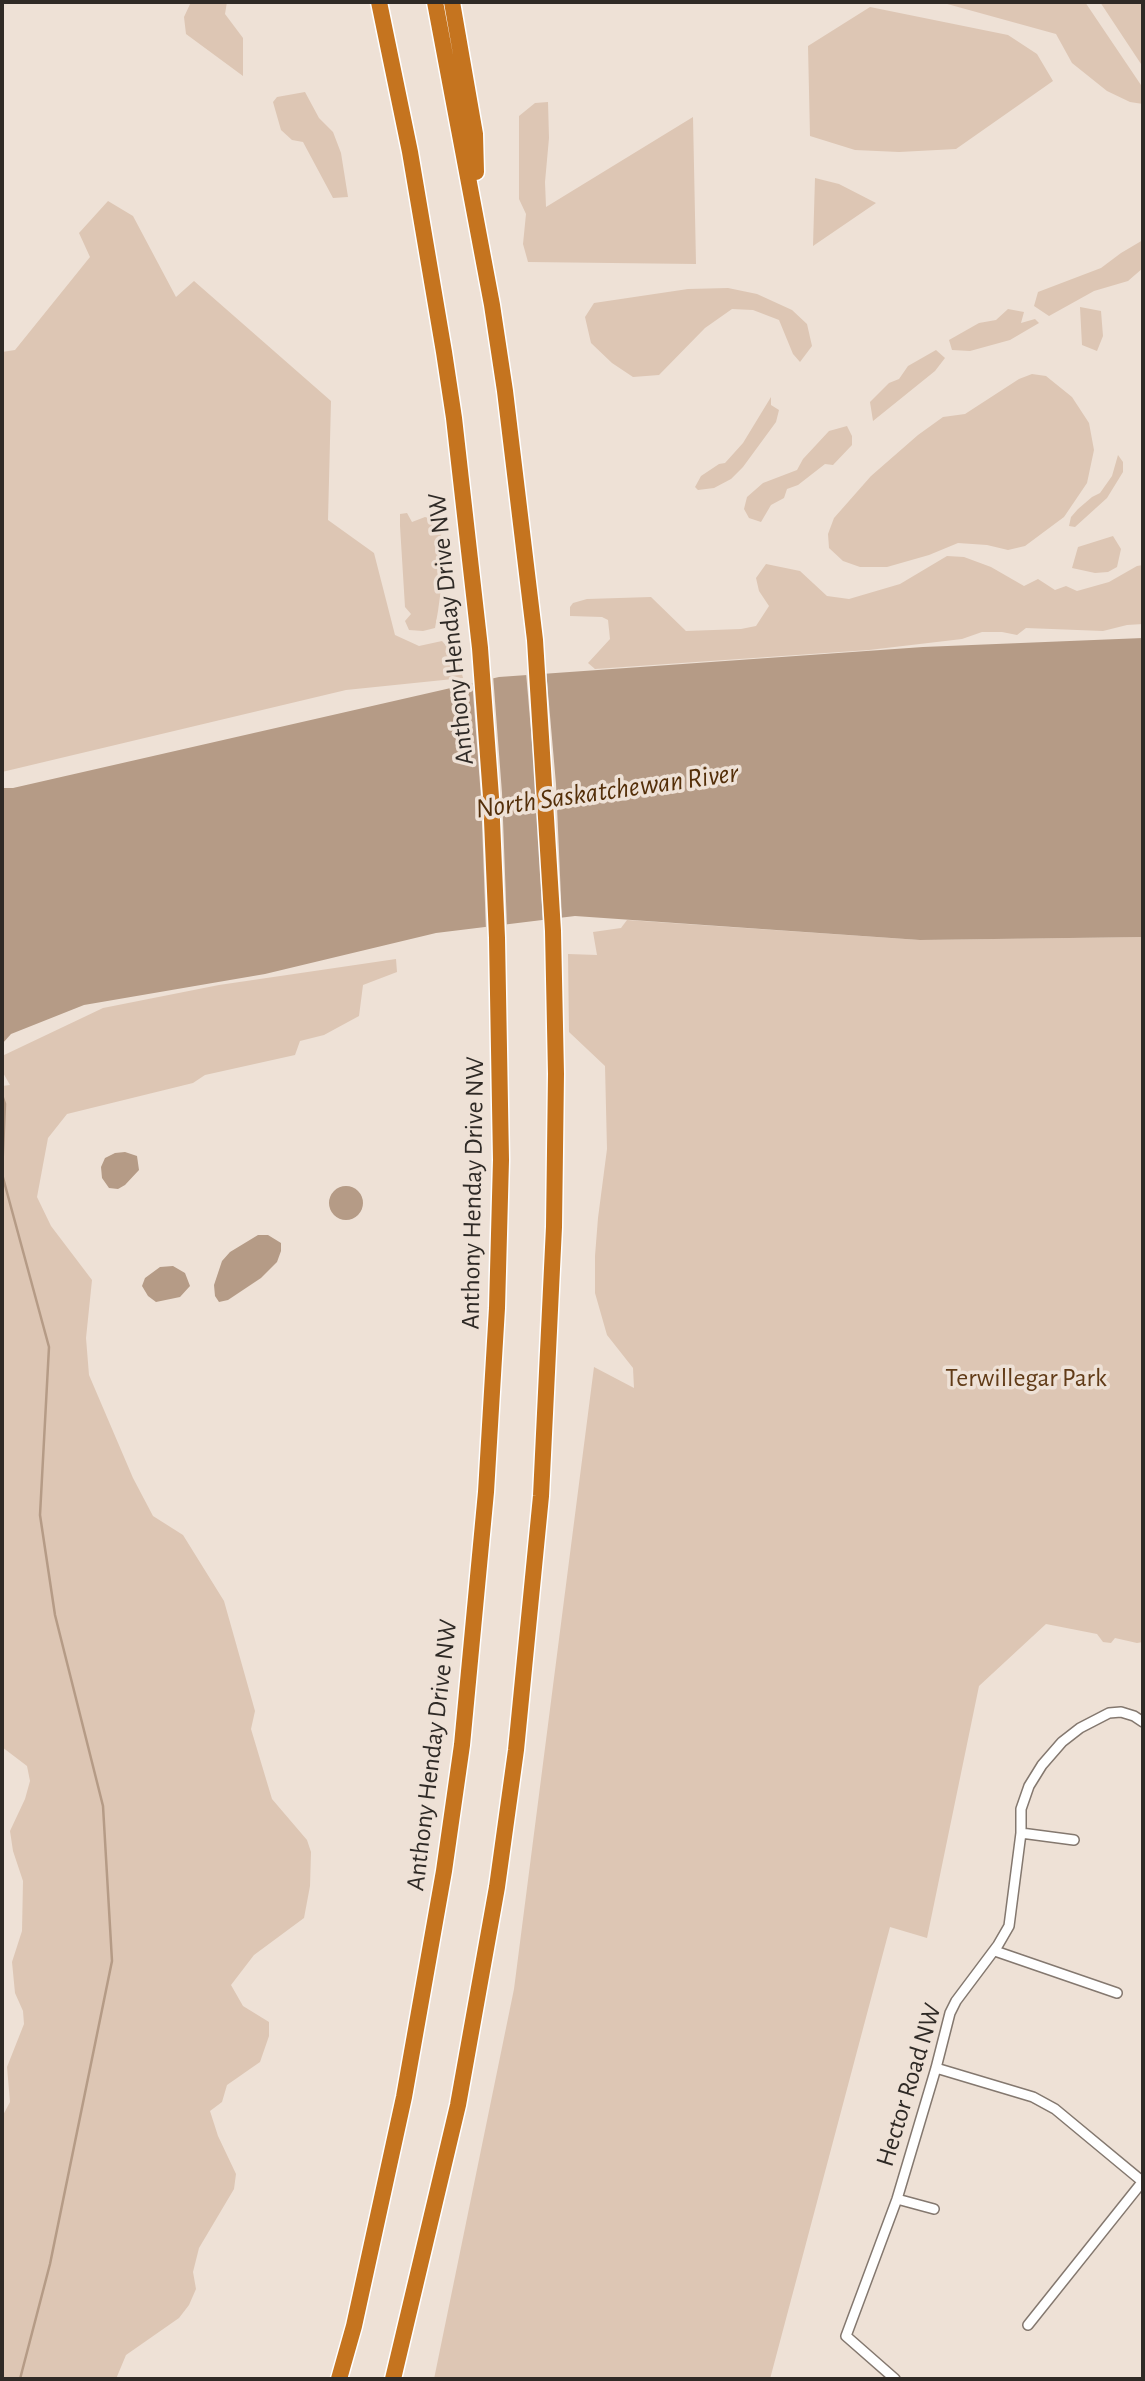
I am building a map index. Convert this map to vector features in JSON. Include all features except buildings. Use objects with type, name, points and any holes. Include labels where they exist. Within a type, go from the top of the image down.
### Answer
[{"type":"highway","name":"Anthony Henday Drive NW","points":[[339,2379],[354,2326],[407,2084],[444,1871],[462,1745],[486,1492],[496,1340],[501,1160],[491,797],[480,648],[454,418],[434,285],[394,67],[379,2]]},
{"type":"highway","points":[[395,2379],[458,2105],[496,1887],[516,1750],[541,1496],[554,1227],[556,1074],[553,932],[535,640],[505,391],[478,224],[435,2]]},
{"type":"highway","points":[[452,2],[475,134],[478,224]]},
{"type":"street","name":"Hector Road NW","points":[[895,2379],[846,2336],[897,2199],[956,2001],[995,1951],[1009,1926],[1021,1833],[1021,1809],[1029,1786],[1042,1765],[1062,1742],[1080,1728],[1109,1713],[1121,1712],[1143,1722]]},
{"type":"street","points":[[1021,1833],[1074,1840]]},
{"type":"street","points":[[995,1951],[1116,1993]]},
{"type":"street","points":[[936,2068],[1033,2097],[1055,2109],[1143,2182],[1028,2325]]},
{"type":"street","name":"Hector Road NW","points":[[897,2199],[933,2209]]},
{"type":"green space","points":[[191,2],[227,2],[225,14],[243,38],[243,76],[186,34],[184,17]]},
{"type":"green space","points":[[940,2],[1085,2],[1143,88],[1143,104],[1130,102],[1107,91],[1072,63],[1056,34]]},
{"type":"green space","points":[[1100,2],[1143,2],[1143,67]]},
{"type":"green space","points":[[870,7],[1008,35],[1037,54],[1053,81],[956,149],[899,152],[855,150],[810,136],[808,46]]},
{"type":"green space","points":[[305,92],[319,118],[333,132],[341,153],[348,197],[333,198],[303,142],[292,140],[281,130],[273,102],[277,97]]},
{"type":"green space","points":[[548,102],[546,207],[693,117],[696,264],[528,262],[523,244],[526,214],[519,199],[519,116],[535,103]]},
{"type":"green space","points":[[815,178],[839,184],[876,203],[813,246]]},
{"type":"green space","points":[[108,201],[133,216],[176,297],[194,281],[331,401],[328,520],[374,553],[395,635],[419,646],[442,641],[458,659],[463,678],[346,690],[2,772],[2,352],[15,350],[90,257],[79,233]]},
{"type":"green space","points":[[1143,240],[1143,268],[1128,281],[1094,291],[1049,316],[1034,306],[1038,292],[1101,268]]},
{"type":"green space","points":[[728,288],[757,294],[792,310],[807,324],[812,346],[800,362],[793,354],[779,320],[753,310],[732,309],[705,328],[659,375],[633,377],[612,363],[591,343],[585,317],[594,303],[688,289]]},
{"type":"green space","points":[[1080,307],[1101,311],[1103,336],[1097,351],[1082,345]]},
{"type":"green space","points":[[1008,309],[1024,312],[1021,323],[1035,319],[1039,323],[1010,340],[970,351],[952,350],[949,340],[979,323],[996,320]]},
{"type":"green space","points":[[936,350],[945,358],[935,371],[873,421],[870,402],[889,383],[899,379],[908,366]]},
{"type":"green space","points":[[1032,374],[1046,376],[1072,397],[1089,423],[1094,450],[1087,483],[1064,517],[1025,546],[1008,550],[958,543],[887,567],[860,567],[843,561],[829,548],[828,534],[834,518],[871,476],[918,435],[943,417],[965,414],[1019,379]]},
{"type":"green space","points":[[771,397],[771,405],[779,410],[776,422],[743,467],[731,479],[714,488],[698,490],[695,487],[701,476],[725,463],[743,443]]},
{"type":"green space","points":[[847,426],[852,436],[852,445],[833,465],[825,464],[798,485],[787,489],[784,498],[771,505],[761,522],[749,518],[744,509],[747,497],[763,483],[797,470],[803,459],[829,431]]},
{"type":"green space","points":[[1118,455],[1123,462],[1123,472],[1107,498],[1075,527],[1069,526],[1071,517],[1100,493],[1112,476]]},
{"type":"green space","points":[[407,513],[412,522],[425,517],[445,523],[439,542],[438,580],[441,589],[435,628],[423,631],[409,630],[405,621],[411,614],[405,607],[400,514]]},
{"type":"green space","points":[[1113,536],[1121,549],[1117,567],[1108,572],[1095,573],[1072,568],[1078,547]]},
{"type":"green space","points":[[947,556],[964,557],[991,567],[1024,586],[1038,579],[1055,590],[1066,586],[1077,591],[1109,582],[1143,565],[1143,624],[1103,631],[1026,628],[1017,635],[982,632],[962,639],[869,650],[595,669],[588,663],[610,639],[608,620],[602,617],[570,616],[573,603],[587,599],[651,597],[686,631],[741,629],[756,626],[769,606],[759,591],[756,578],[766,564],[800,571],[827,596],[849,599],[900,584]]},
{"type":"green space","name":"Terwillegar Park","points":[[627,920],[920,940],[1143,937],[1143,1642],[1115,1638],[1111,1643],[1103,1642],[1097,1634],[1046,1624],[979,1686],[927,1938],[890,1927],[770,2379],[434,2379],[514,1989],[594,1367],[634,1388],[633,1368],[607,1335],[595,1293],[598,1218],[607,1149],[605,1066],[569,1032],[568,954],[597,955],[593,932],[621,928]]},
{"type":"green space","points":[[396,959],[397,972],[363,985],[359,1016],[324,1035],[300,1041],[295,1055],[205,1075],[193,1083],[67,1114],[48,1138],[37,1197],[51,1226],[92,1280],[86,1338],[89,1375],[133,1478],[153,1516],[183,1535],[224,1601],[255,1711],[251,1729],[272,1799],[307,1840],[311,1852],[310,1886],[304,1918],[254,1955],[231,1985],[243,2006],[269,2022],[269,2036],[260,2062],[227,2085],[222,2102],[210,2111],[218,2136],[236,2174],[234,2189],[199,2248],[193,2272],[196,2289],[189,2305],[179,2318],[126,2355],[116,2379],[2,2379],[2,2117],[10,2102],[7,2067],[24,2024],[23,2011],[15,1993],[12,1962],[22,1931],[23,1881],[13,1851],[10,1831],[30,1781],[27,1766],[2,1747],[2,1086],[10,1085],[2,1071],[2,1056],[103,1008],[219,985]]},
{"type":"water","name":"North Saskatchewan River","points":[[1143,638],[1143,937],[920,940],[575,916],[436,933],[265,974],[84,1005],[11,1034],[2,1044],[2,788],[13,788],[499,677],[923,647]]},
{"type":"water","points":[[125,1152],[137,1156],[139,1170],[125,1185],[118,1189],[109,1188],[102,1178],[101,1167],[105,1158]]},
{"type":"water","points":[[346,1186],[358,1191],[363,1203],[358,1215],[346,1220],[334,1215],[329,1203],[334,1191]]},
{"type":"water","points":[[258,1235],[268,1235],[281,1243],[277,1262],[261,1278],[228,1300],[219,1302],[215,1296],[214,1285],[222,1261],[230,1252]]},
{"type":"water","points":[[173,1266],[185,1273],[190,1286],[180,1297],[156,1302],[142,1286],[145,1278],[160,1267]]},
{"type":"pier","points":[[546,670],[556,784],[562,921],[543,924],[536,789],[526,672]]},
{"type":"pier","points":[[493,675],[502,793],[507,928],[486,930],[481,797],[472,680]]},
{"type":"waterway","points":[[2,1095],[5,1104],[2,1174],[49,1347],[40,1515],[55,1615],[103,1806],[112,1961],[50,2264],[20,2379]]}]
